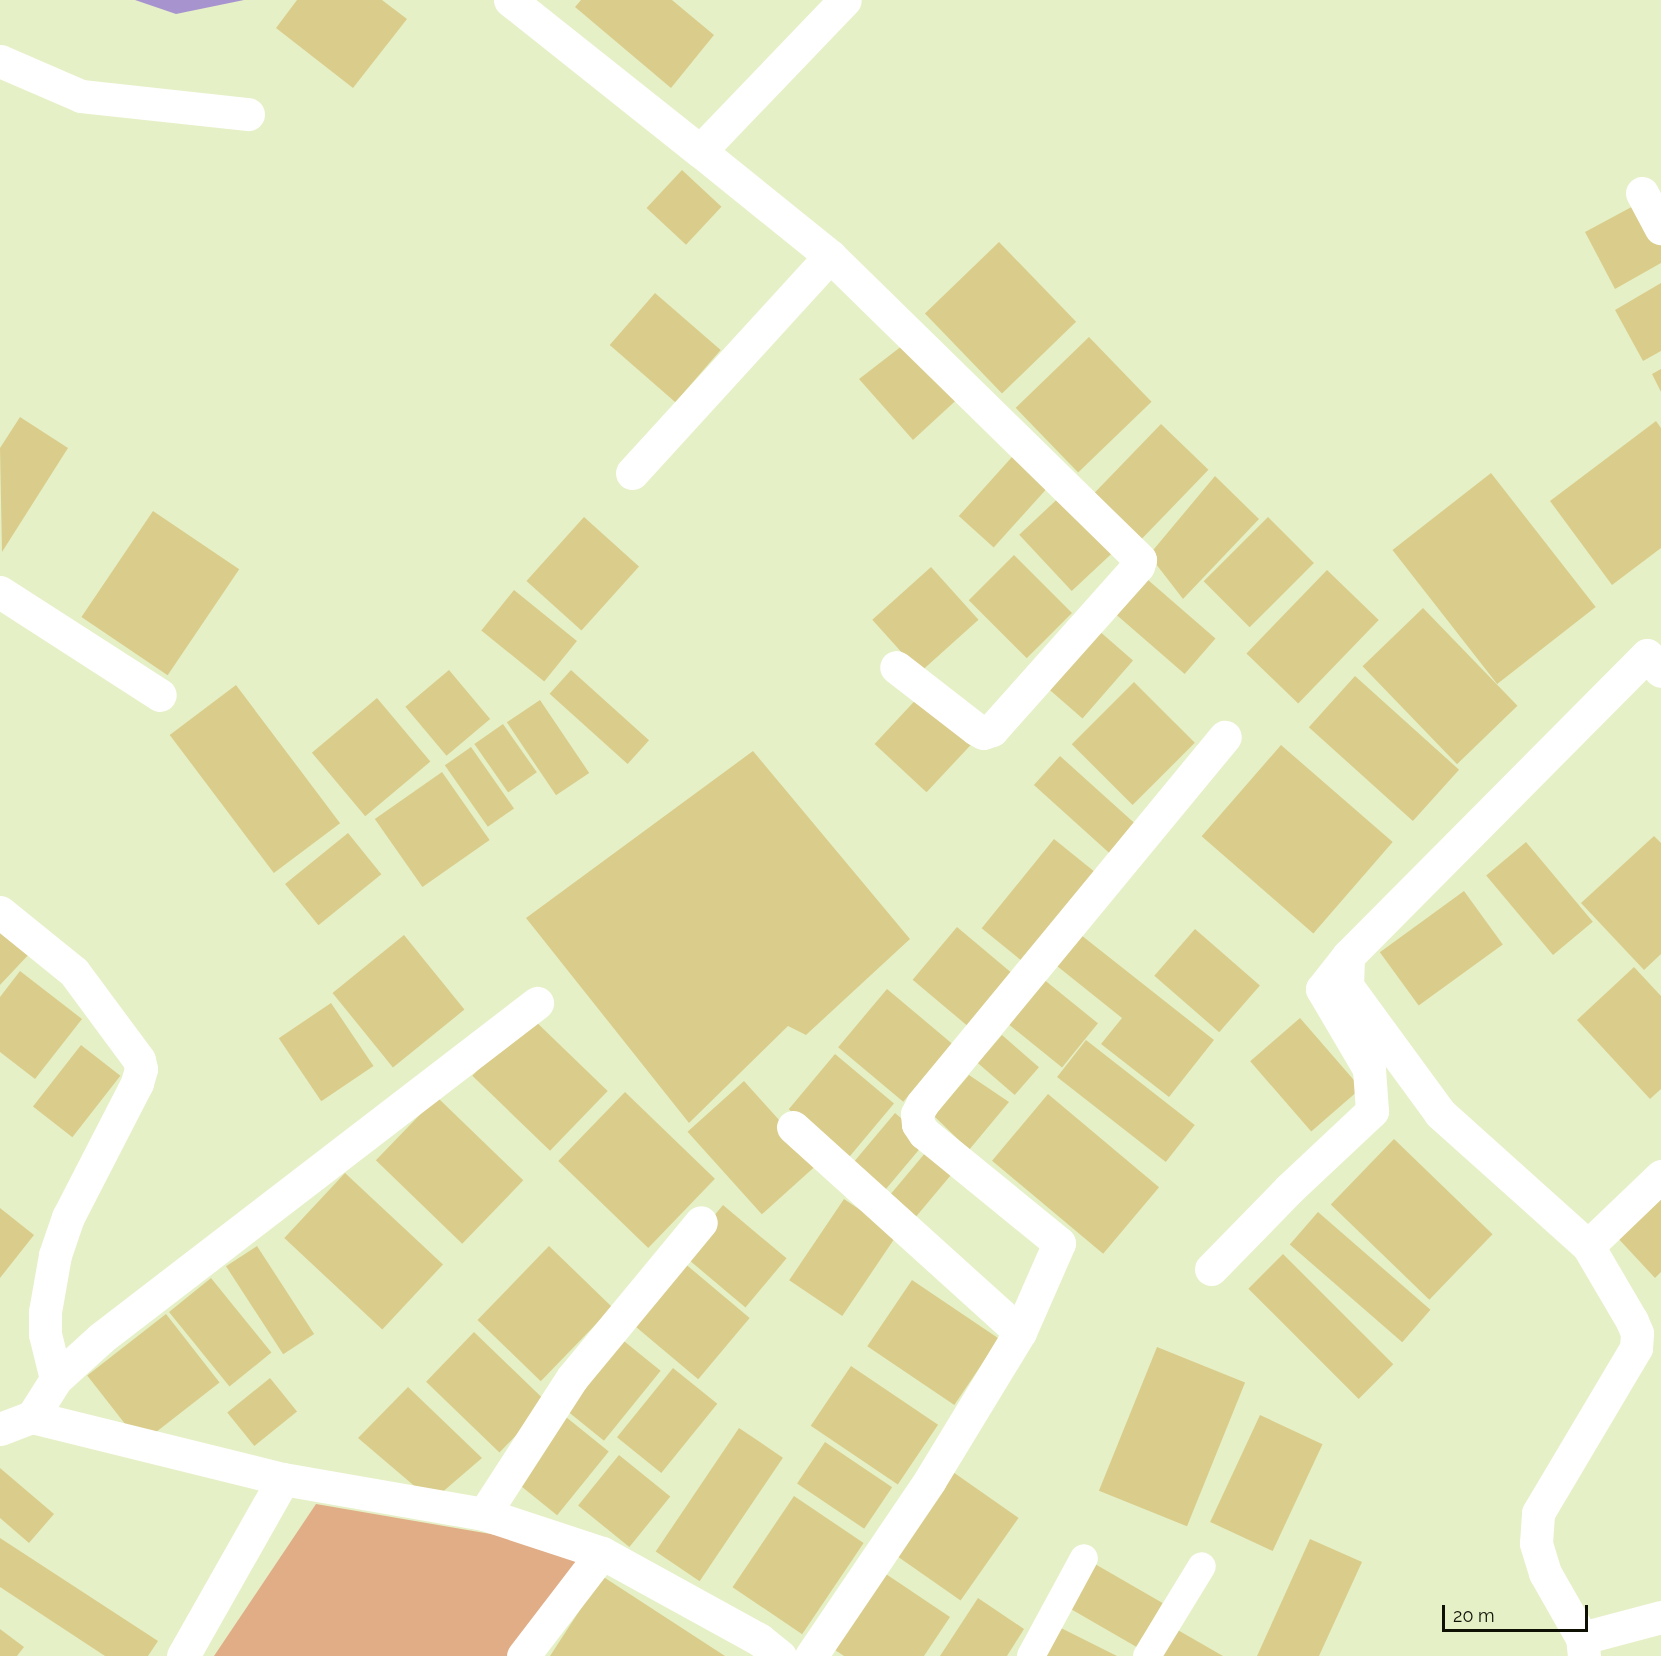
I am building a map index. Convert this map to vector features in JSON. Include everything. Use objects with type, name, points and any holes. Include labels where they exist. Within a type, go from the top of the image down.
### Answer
[{"type":"street","points":[[510,0],[830,256],[1140,560],[1138,566],[992,730],[983,733],[976,729],[896,667]]},
{"type":"street","points":[[700,151],[844,0]]},
{"type":"street","points":[[0,61],[81,96],[248,114]]},
{"type":"street","points":[[1642,193],[1661,228]]},
{"type":"street","points":[[632,472],[830,256]]},
{"type":"street","points":[[0,592],[160,695]]},
{"type":"street","points":[[1211,1269],[1289,1189],[1372,1111],[1369,1069],[1322,989],[1348,956],[1647,655],[1661,671]]},
{"type":"street","points":[[811,1656],[930,1480],[1020,1332],[1059,1243],[924,1132],[918,1124],[917,1114],[922,1104],[1225,737]]},
{"type":"street","points":[[0,912],[74,972],[139,1060],[141,1069],[137,1083],[68,1217],[55,1255],[45,1312],[45,1334],[56,1379]]},
{"type":"street","points":[[1348,956],[1347,986],[1440,1113],[1588,1246],[1632,1321],[1637,1333],[1636,1348],[1538,1513],[1536,1543],[1545,1573],[1583,1647],[1661,1617]]},
{"type":"street","points":[[32,1418],[56,1379],[101,1338],[537,1003]]},
{"type":"street","points":[[793,1126],[1020,1332]]},
{"type":"street","points":[[1588,1246],[1661,1176]]},
{"type":"street","points":[[484,1514],[572,1377],[701,1222]]},
{"type":"street","points":[[0,1429],[32,1418],[283,1479],[484,1514],[602,1553],[760,1640],[780,1656]]},
{"type":"street","points":[[183,1656],[283,1479]]},
{"type":"street","points":[[524,1656],[602,1553]]},
{"type":"lane","points":[[1030,1656],[1084,1557]]},
{"type":"lane","points":[[1147,1656],[1202,1566]]},
{"type":"shaded area","points":[[135,0],[244,0],[176,14]]},
{"type":"shaded area","points":[[316,1504],[508,1537],[580,1563],[513,1656],[214,1656]]},
{"type":"building","points":[[297,0],[382,0],[407,19],[353,88],[276,28]]},
{"type":"building","points":[[581,0],[672,0],[714,35],[671,88],[575,7]]},
{"type":"building","points":[[682,170],[721,207],[686,245],[647,208]]},
{"type":"building","points":[[1639,203],[1661,243],[1661,263],[1615,289],[1585,232]]},
{"type":"building","points":[[999,242],[1076,322],[1002,393],[925,314]]},
{"type":"building","points":[[1661,283],[1661,351],[1643,361],[1615,310]]},
{"type":"building","points":[[655,293],[721,350],[675,402],[610,345]]},
{"type":"building","points":[[1089,337],[1152,402],[1078,473],[1016,408]]},
{"type":"building","points":[[907,342],[964,393],[913,440],[859,379]]},
{"type":"building","points":[[1661,369],[1661,392],[1652,374]]},
{"type":"building","points":[[20,417],[68,448],[2,552],[0,448]]},
{"type":"building","points":[[1656,421],[1661,428],[1661,548],[1612,585],[1550,501]]},
{"type":"building","points":[[1161,424],[1208,470],[1140,540],[1093,494]]},
{"type":"building","points":[[1021,447],[1056,478],[994,548],[959,516]]},
{"type":"building","points":[[1491,473],[1596,607],[1497,684],[1392,550]]},
{"type":"building","points":[[1215,476],[1259,519],[1183,599],[1149,555]]},
{"type":"building","points":[[1066,491],[1119,547],[1072,591],[1019,535]]},
{"type":"building","points":[[153,511],[239,569],[168,675],[81,617]]},
{"type":"building","points":[[584,517],[639,567],[581,630],[526,581]]},
{"type":"building","points":[[1268,517],[1314,563],[1250,627],[1204,581]]},
{"type":"building","points":[[1014,555],[1072,613],[1027,658],[969,600]]},
{"type":"building","points":[[931,567],[979,620],[920,673],[872,620]]},
{"type":"building","points":[[1327,570],[1379,620],[1298,703],[1246,653]]},
{"type":"building","points":[[1140,573],[1215,639],[1185,674],[1109,608]]},
{"type":"building","points":[[514,590],[577,641],[544,681],[481,630]]},
{"type":"building","points":[[1423,608],[1517,706],[1457,764],[1363,666]]},
{"type":"building","points":[[1090,623],[1133,660],[1083,719],[1039,681]]},
{"type":"building","points":[[449,670],[490,719],[446,756],[405,707]]},
{"type":"building","points":[[571,670],[649,740],[628,764],[550,694]]},
{"type":"building","points":[[1355,676],[1459,770],[1413,821],[1309,727]]},
{"type":"building","points":[[1134,682],[1195,743],[1133,805],[1072,744]]},
{"type":"building","points":[[236,685],[340,823],[274,873],[170,735]]},
{"type":"building","points":[[923,692],[975,740],[927,792],[875,744]]},
{"type":"building","points":[[377,698],[430,762],[365,816],[312,753]]},
{"type":"building","points":[[540,700],[589,773],[556,795],[507,722]]},
{"type":"building","points":[[503,724],[537,772],[508,792],[474,744]]},
{"type":"building","points":[[1281,745],[1393,842],[1313,933],[1202,836]]},
{"type":"building","points":[[471,747],[514,808],[488,827],[445,765]]},
{"type":"building","points":[[753,751],[910,939],[806,1035],[788,1026],[689,1123],[526,918]]},
{"type":"building","points":[[1060,756],[1137,825],[1110,854],[1034,785]]},
{"type":"building","points":[[442,772],[490,840],[422,887],[375,819]]},
{"type":"building","points":[[348,833],[381,874],[318,925],[285,884]]},
{"type":"building","points":[[1654,836],[1661,843],[1661,954],[1644,970],[1581,903]]},
{"type":"building","points":[[1054,839],[1097,874],[1024,963],[982,928]]},
{"type":"building","points":[[1526,842],[1593,922],[1553,955],[1486,875]]},
{"type":"building","points":[[1464,891],[1503,944],[1419,1006],[1380,952]]},
{"type":"building","points":[[0,921],[32,951],[0,985]]},
{"type":"building","points":[[957,927],[1013,974],[969,1027],[913,980]]},
{"type":"building","points":[[1195,929],[1260,985],[1219,1032],[1154,976]]},
{"type":"building","points":[[404,935],[464,1010],[393,1068],[333,993]]},
{"type":"building","points":[[1081,935],[1214,1040],[1169,1097],[1101,1044],[1122,1018],[1057,966]]},
{"type":"building","points":[[1634,967],[1661,996],[1661,1089],[1650,1099],[1577,1020]]},
{"type":"building","points":[[20,971],[82,1019],[35,1079],[0,1052],[0,997]]},
{"type":"building","points":[[1042,978],[1098,1023],[1062,1068],[1006,1022]]},
{"type":"building","points":[[887,989],[952,1044],[903,1102],[838,1047]]},
{"type":"building","points":[[331,1003],[373,1066],[321,1101],[279,1038]]},
{"type":"building","points":[[530,1016],[608,1091],[550,1151],[472,1076]]},
{"type":"building","points":[[1300,1018],[1361,1088],[1311,1131],[1250,1061]]},
{"type":"building","points":[[1002,1035],[1039,1067],[1015,1095],[978,1063]]},
{"type":"building","points":[[1086,1040],[1195,1125],[1166,1162],[1057,1077]]},
{"type":"building","points":[[81,1045],[120,1076],[72,1137],[33,1106]]},
{"type":"building","points":[[835,1054],[894,1103],[848,1159],[789,1109]]},
{"type":"building","points":[[969,1075],[1009,1102],[969,1150],[934,1116]]},
{"type":"building","points":[[744,1081],[818,1163],[762,1214],[688,1132]]},
{"type":"building","points":[[625,1092],[715,1179],[648,1248],[558,1161]]},
{"type":"building","points":[[1048,1094],[1159,1187],[1103,1254],[992,1161]]},
{"type":"building","points":[[437,1097],[523,1180],[462,1244],[376,1160]]},
{"type":"building","points":[[895,1113],[927,1140],[883,1193],[851,1166]]},
{"type":"building","points":[[1394,1139],[1493,1234],[1429,1300],[1331,1204]]},
{"type":"building","points":[[931,1146],[957,1168],[909,1225],[883,1203]]},
{"type":"building","points":[[345,1173],[443,1264],[382,1329],[284,1238]]},
{"type":"building","points":[[1661,1191],[1661,1272],[1655,1278],[1615,1235]]},
{"type":"building","points":[[844,1199],[897,1235],[842,1316],[789,1280]]},
{"type":"building","points":[[723,1205],[787,1258],[745,1307],[682,1254]]},
{"type":"building","points":[[0,1208],[34,1235],[0,1278]]},
{"type":"building","points":[[1318,1212],[1430,1310],[1402,1342],[1290,1244]]},
{"type":"building","points":[[257,1246],[314,1334],[283,1354],[226,1266]]},
{"type":"building","points":[[549,1246],[612,1307],[541,1381],[477,1320]]},
{"type":"building","points":[[1283,1254],[1393,1364],[1359,1399],[1248,1289]]},
{"type":"building","points":[[683,1262],[750,1318],[698,1379],[632,1323]]},
{"type":"building","points":[[211,1278],[271,1353],[229,1387],[169,1312]]},
{"type":"building","points":[[912,1280],[999,1339],[954,1405],[867,1346]]},
{"type":"building","points":[[166,1314],[220,1383],[141,1444],[87,1376]]},
{"type":"building","points":[[474,1332],[547,1403],[499,1452],[426,1382]]},
{"type":"building","points":[[614,1333],[661,1371],[604,1441],[557,1403]]},
{"type":"building","points":[[1157,1347],[1245,1383],[1187,1526],[1099,1491]]},
{"type":"building","points":[[851,1366],[938,1425],[898,1484],[811,1426]]},
{"type":"building","points":[[673,1368],[717,1404],[661,1473],[617,1437]]},
{"type":"building","points":[[270,1378],[297,1411],[254,1446],[227,1413]]},
{"type":"building","points":[[408,1387],[482,1458],[432,1501],[358,1438]]},
{"type":"building","points":[[1260,1415],[1323,1444],[1273,1551],[1210,1522]]},
{"type":"building","points":[[566,1417],[609,1452],[557,1515],[514,1481]]},
{"type":"building","points":[[739,1428],[783,1458],[700,1581],[656,1552]]},
{"type":"building","points":[[825,1442],[892,1487],[864,1529],[797,1483]]},
{"type":"building","points":[[619,1455],[670,1497],[629,1547],[578,1506]]},
{"type":"building","points":[[0,1468],[54,1514],[29,1543],[0,1518]]},
{"type":"building","points":[[953,1472],[1019,1518],[961,1601],[895,1555]]},
{"type":"building","points":[[794,1496],[864,1543],[802,1634],[732,1587]]},
{"type":"building","points":[[0,1538],[158,1641],[148,1656],[105,1656],[0,1587]]},
{"type":"building","points":[[1310,1539],[1362,1562],[1319,1656],[1257,1656]]},
{"type":"building","points":[[1095,1564],[1163,1603],[1137,1647],[1070,1608]]},
{"type":"building","points":[[883,1572],[950,1617],[924,1656],[844,1656],[832,1648]]},
{"type":"building","points":[[602,1576],[725,1656],[550,1656]]},
{"type":"building","points":[[978,1598],[1024,1629],[1007,1656],[940,1656]]},
{"type":"building","points":[[1055,1625],[1117,1656],[1039,1656]]},
{"type":"building","points":[[0,1629],[24,1647],[17,1656],[0,1656]]},
{"type":"building","points":[[1176,1629],[1223,1656],[1161,1656]]}]
